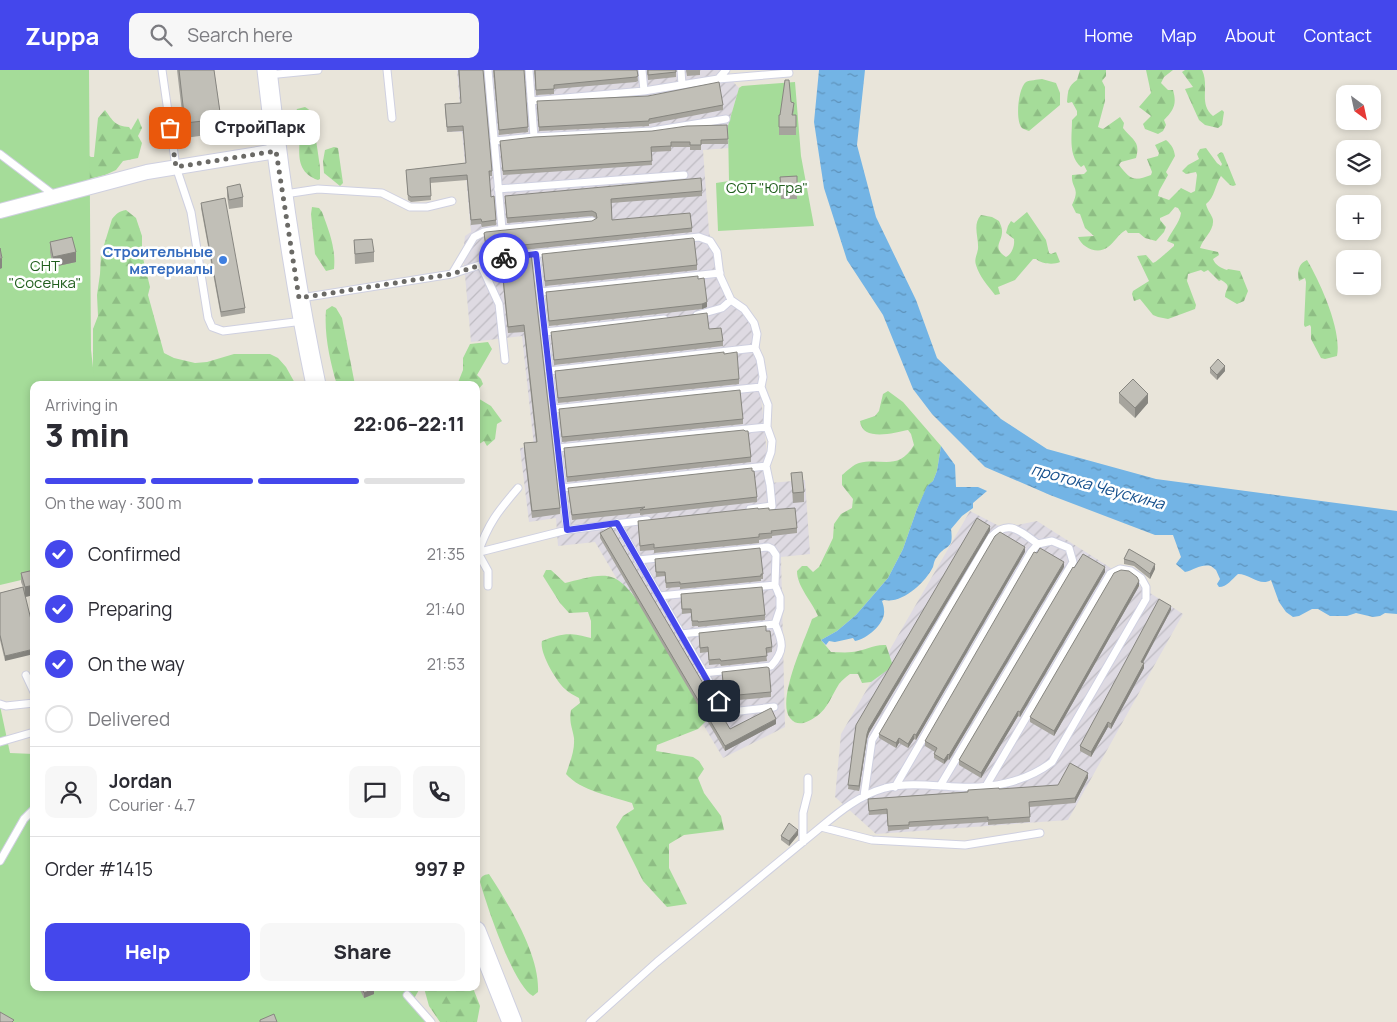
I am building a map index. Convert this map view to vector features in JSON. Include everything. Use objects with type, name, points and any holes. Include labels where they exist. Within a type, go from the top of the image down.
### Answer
[{"type":"main road","points":[[267,72],[282,194],[303,321],[315,381]]},
{"type":"main road","points":[[480,941],[512,1022]]},
{"type":"street","points":[[0,212],[147,172],[276,151]]},
{"type":"lane","points":[[162,70],[176,167],[190,212],[208,318],[212,327],[223,331],[303,321]]},
{"type":"lane","points":[[267,72],[318,70]]},
{"type":"lane","points":[[387,70],[392,118]]},
{"type":"lane","points":[[488,70],[502,229]]},
{"type":"lane","points":[[529,70],[534,137]]},
{"type":"lane","points":[[642,70],[644,92]]},
{"type":"lane","points":[[681,70],[682,85]]},
{"type":"lane","points":[[718,79],[726,70]]},
{"type":"lane","points":[[531,101],[644,92],[718,79],[790,73]]},
{"type":"lane","points":[[494,141],[652,131],[726,119]]},
{"type":"lane","points":[[0,154],[55,196]]},
{"type":"lane","points":[[498,189],[684,175]]},
{"type":"lane","points":[[282,194],[318,189],[382,193],[410,207],[427,207],[452,201]]},
{"type":"lane","points":[[452,274],[474,237],[484,232],[592,221]]},
{"type":"lane","points":[[299,298],[452,274],[481,264],[514,256],[699,237],[710,241],[717,252],[720,272],[731,300],[744,309],[754,322],[757,334],[755,348],[760,359],[763,377],[761,387],[768,405],[767,427],[772,441],[771,452],[766,466],[772,506],[743,509]]},
{"type":"lane","points":[[536,254],[567,530]]},
{"type":"lane","points":[[481,264],[499,304],[505,360]]},
{"type":"lane","points":[[541,292],[720,272]]},
{"type":"lane","points":[[693,315],[722,308],[731,300]]},
{"type":"lane","points":[[545,332],[673,318]]},
{"type":"lane","points":[[549,371],[755,348]]},
{"type":"lane","points":[[554,409],[761,387]]},
{"type":"lane","points":[[558,448],[767,427]]},
{"type":"lane","points":[[562,488],[766,466]]},
{"type":"lane","points":[[480,546],[487,529],[502,506],[518,488]]},
{"type":"lane","points":[[480,552],[567,530],[656,519]]},
{"type":"lane","points":[[617,523],[719,701],[731,712],[774,707]]},
{"type":"lane","points":[[864,796],[872,740],[991,538],[997,531],[1007,527],[1019,530],[1038,544]]},
{"type":"lane","points":[[895,787],[1032,552],[1038,544],[1052,541],[1069,548],[1072,562],[940,786]]},
{"type":"lane","points":[[638,560],[768,546],[776,555],[775,585],[780,598],[780,609],[775,624],[781,636],[782,648],[779,657],[771,666],[704,673]]},
{"type":"lane","points":[[480,558],[488,571],[488,586]]},
{"type":"lane","points":[[590,1022],[657,962],[842,809],[864,796],[878,790],[924,784],[960,787],[986,786],[1018,780],[1038,772],[1052,762],[1146,599],[1146,588],[1142,578],[1131,571],[1120,569],[1110,574],[986,786]]},
{"type":"lane","points":[[659,596],[775,585]]},
{"type":"lane","points":[[681,634],[775,624]]},
{"type":"lane","points":[[26,675],[30,684]]},
{"type":"lane","points":[[0,704],[6,706],[30,703]]},
{"type":"lane","points":[[0,742],[30,733]]},
{"type":"lane","points":[[803,842],[803,812],[808,792],[808,778]]},
{"type":"lane","points":[[0,861],[24,819],[30,813]]},
{"type":"lane","points":[[821,827],[872,840],[965,845],[1040,832]]},
{"type":"lane","points":[[407,995],[431,1022]]},
{"type":"shaded area","points":[[457,70],[722,70],[739,88],[728,126],[729,148],[703,150],[709,232],[718,277],[753,321],[770,483],[805,480],[810,554],[781,557],[785,727],[723,758],[595,542],[558,546],[556,518],[529,522],[520,448],[534,446],[522,336],[471,342],[463,253],[465,236],[471,232],[462,132],[447,132],[445,109],[460,107]]},
{"type":"shaded area","points":[[970,511],[1003,528],[1037,521],[1183,614],[1068,820],[876,834],[835,797],[841,734]]},
{"type":"green space","name":"СНТ \"Сосенка\"","points":[[0,70],[89,70],[91,350],[95,381],[30,381],[30,578],[0,585]]},
{"type":"green space","points":[[1080,70],[1106,70],[1106,76],[1102,81],[1105,87],[1105,101],[1098,127],[1103,129],[1120,117],[1124,123],[1123,128],[1135,141],[1137,148],[1136,158],[1121,162],[1119,165],[1129,176],[1136,179],[1151,175],[1152,172],[1147,159],[1158,156],[1159,153],[1155,145],[1166,140],[1172,147],[1175,156],[1166,172],[1168,175],[1158,196],[1169,200],[1181,188],[1191,193],[1195,191],[1196,172],[1186,174],[1182,171],[1199,159],[1197,154],[1200,149],[1206,148],[1221,166],[1222,164],[1217,155],[1221,152],[1223,153],[1236,185],[1230,185],[1221,176],[1219,179],[1211,198],[1206,204],[1213,224],[1200,248],[1218,252],[1219,255],[1213,259],[1220,267],[1227,270],[1240,271],[1248,291],[1244,301],[1237,304],[1225,297],[1228,288],[1227,284],[1221,280],[1219,281],[1208,270],[1204,272],[1201,270],[1188,274],[1187,281],[1196,305],[1195,309],[1168,319],[1153,315],[1140,299],[1134,301],[1133,291],[1149,281],[1137,256],[1146,255],[1153,263],[1174,246],[1174,244],[1167,241],[1181,213],[1178,208],[1175,207],[1169,214],[1160,218],[1166,227],[1156,241],[1145,238],[1139,233],[1128,233],[1126,230],[1108,247],[1100,250],[1091,249],[1080,241],[1078,237],[1094,236],[1085,228],[1080,214],[1076,213],[1072,205],[1076,191],[1072,175],[1084,174],[1087,171],[1084,165],[1081,167],[1077,162],[1072,152],[1072,120],[1077,115],[1077,111],[1072,102],[1067,102],[1069,89],[1077,80]]},
{"type":"green space","points":[[1146,70],[1173,70],[1164,77],[1161,83],[1168,90],[1173,90],[1174,106],[1164,120],[1166,125],[1163,131],[1158,134],[1145,129],[1143,124],[1151,116],[1139,107],[1151,93]]},
{"type":"green space","points":[[1185,70],[1202,70],[1205,83],[1206,106],[1213,116],[1222,110],[1224,112],[1222,125],[1218,128],[1205,125],[1199,120],[1185,89],[1193,87],[1182,72]]},
{"type":"green space","points":[[1042,79],[1056,83],[1060,93],[1060,105],[1028,131],[1022,128],[1020,124],[1018,112],[1019,97],[1026,82]]},
{"type":"green space","name":"СОТ \"Югра\"","points":[[795,82],[801,156],[814,226],[718,231],[716,183],[729,181],[728,126],[739,88],[742,86]]},
{"type":"green space","points":[[305,107],[314,117],[314,125],[309,138],[316,140],[320,167],[320,179],[318,180],[310,176],[301,164],[300,134],[295,114],[297,109]]},
{"type":"green space","points":[[105,110],[115,122],[129,127],[131,130],[138,118],[142,128],[138,136],[142,143],[138,158],[123,161],[116,170],[105,175],[81,181],[88,155],[94,157],[98,118]]},
{"type":"green space","points":[[334,147],[338,148],[343,183],[340,186],[324,173],[323,161],[325,150]]},
{"type":"green space","points":[[312,207],[319,208],[327,226],[333,247],[334,269],[326,271],[315,254]]},
{"type":"green space","points":[[126,210],[136,218],[142,236],[142,254],[150,287],[148,295],[164,353],[174,358],[195,363],[207,362],[234,354],[270,354],[278,358],[286,367],[294,381],[93,381],[93,329],[98,316],[97,295],[101,255],[112,219],[121,211]]},
{"type":"green space","points":[[1027,212],[1046,240],[1049,253],[1056,252],[1060,262],[1048,264],[1033,259],[1015,280],[998,287],[1000,294],[995,295],[981,277],[975,263],[978,249],[976,227],[978,219],[981,215],[992,217],[999,221],[1002,234],[998,247],[1006,257],[1011,252],[1014,241],[1006,233],[1008,226],[1011,221],[1014,223]]},
{"type":"green space","points":[[1307,260],[1324,293],[1336,333],[1337,356],[1325,359],[1321,358],[1311,339],[1310,325],[1305,327],[1304,325],[1306,282],[1305,278],[1299,281],[1298,271],[1300,266]]},
{"type":"green space","points":[[332,306],[336,308],[342,318],[354,381],[336,381],[327,338],[326,310]]},
{"type":"green space","points":[[488,342],[492,349],[477,375],[483,384],[480,387],[480,381],[459,381],[463,370],[463,358],[470,344]]},
{"type":"green space","points":[[888,391],[903,402],[941,446],[937,471],[933,481],[927,487],[903,549],[888,578],[856,615],[837,631],[821,640],[831,652],[852,652],[886,645],[893,666],[871,682],[862,683],[858,674],[850,674],[839,684],[821,713],[807,722],[796,723],[790,718],[787,709],[789,684],[812,619],[818,616],[799,583],[797,571],[802,566],[807,566],[813,572],[819,567],[833,538],[834,524],[841,514],[852,508],[853,499],[842,485],[842,475],[859,463],[895,461],[908,453],[914,445],[908,430],[895,433],[872,434],[862,428],[860,421],[875,416],[879,411],[883,394]]},
{"type":"green space","points":[[480,399],[491,406],[502,421],[497,424],[495,439],[487,446],[484,441],[480,444]]},
{"type":"green space","points":[[546,570],[551,570],[565,583],[590,577],[608,576],[625,586],[638,601],[665,643],[706,721],[698,729],[657,745],[656,751],[693,757],[699,761],[704,769],[698,778],[704,793],[721,816],[724,830],[684,835],[669,844],[669,868],[687,904],[667,907],[643,881],[616,827],[623,816],[634,809],[632,803],[588,789],[572,780],[566,774],[574,742],[571,710],[580,703],[579,698],[565,689],[553,673],[543,652],[542,641],[566,634],[591,638],[591,621],[588,612],[569,613],[560,603],[543,576]]},
{"type":"green space","points":[[0,706],[10,753],[30,754],[30,991],[418,991],[411,1004],[426,1022],[0,1022]]},
{"type":"green space","points":[[489,874],[514,915],[529,947],[537,978],[538,992],[533,996],[525,989],[517,977],[495,926],[480,882],[483,876]]},
{"type":"green space","points":[[425,991],[474,991],[480,1006],[477,1022],[440,1022],[429,1006]]},
{"type":"water","name":"протока Чеускина","points":[[819,70],[865,70],[857,145],[876,217],[916,300],[937,358],[1001,419],[1047,449],[1156,479],[1397,511],[1397,614],[1385,613],[1373,617],[1356,613],[1347,616],[1330,616],[1318,609],[1312,609],[1293,617],[1286,612],[1279,602],[1271,580],[1263,582],[1238,574],[1227,584],[1219,587],[1217,584],[1220,579],[1216,570],[1211,566],[1201,566],[1185,572],[1176,564],[1181,557],[1173,535],[1155,535],[1050,495],[985,467],[932,414],[913,389],[883,315],[847,260],[824,188],[814,122]]},
{"type":"water","points":[[941,446],[955,465],[956,487],[978,487],[987,491],[973,503],[973,508],[962,516],[951,529],[952,536],[949,546],[936,558],[933,567],[919,586],[898,599],[882,601],[884,615],[875,630],[860,640],[855,641],[853,638],[835,642],[829,641],[826,645],[821,640],[837,631],[856,615],[888,578],[903,549],[927,486],[933,481],[937,471]]},
{"type":"building","points":[[179,70],[214,70],[221,119],[185,123]]},
{"type":"building","points":[[459,70],[483,70],[492,171],[489,171],[491,197],[494,196],[496,220],[482,222],[481,219],[471,220],[467,175],[430,178],[431,196],[411,197],[408,195],[406,170],[466,163],[463,126],[447,127],[445,104],[461,103]]},
{"type":"building","points":[[494,70],[524,70],[528,127],[499,130]]},
{"type":"building","points":[[535,70],[637,70],[638,76],[554,85],[554,89],[536,90]]},
{"type":"building","points":[[648,70],[676,70],[676,72],[648,75]]},
{"type":"building","points":[[785,80],[789,80],[791,102],[794,103],[792,115],[796,115],[796,127],[779,127],[779,115]]},
{"type":"building","points":[[719,82],[723,105],[649,119],[649,121],[539,127],[537,101],[648,96]]},
{"type":"building","points":[[727,125],[728,139],[701,140],[701,145],[690,145],[690,142],[671,142],[671,146],[651,147],[652,161],[503,171],[500,141],[534,137],[652,131],[687,126]]},
{"type":"building","points":[[797,176],[797,189],[781,189],[780,177]]},
{"type":"building","points":[[701,178],[702,191],[611,199],[612,220],[690,213],[692,228],[513,246],[500,249],[499,245],[486,247],[484,233],[486,232],[592,221],[597,218],[596,213],[592,211],[507,218],[505,196]]},
{"type":"building","points":[[240,184],[243,197],[229,200],[227,187]]},
{"type":"building","points":[[225,198],[245,308],[221,312],[201,203]]},
{"type":"building","points":[[72,237],[76,252],[53,257],[50,242]]},
{"type":"building","points":[[693,238],[697,265],[545,281],[542,254]]},
{"type":"building","points":[[372,239],[374,252],[355,254],[354,240]]},
{"type":"building","points":[[531,253],[560,508],[532,511],[524,443],[537,442],[524,325],[508,327],[501,258]]},
{"type":"building","points":[[698,276],[698,279],[704,278],[707,302],[702,304],[549,321],[546,292]]},
{"type":"building","points":[[707,313],[709,329],[721,328],[723,341],[554,360],[551,332]]},
{"type":"building","points":[[724,352],[724,354],[737,352],[739,379],[558,398],[555,371]]},
{"type":"building","points":[[1218,359],[1225,366],[1217,375],[1210,368]]},
{"type":"building","points":[[1133,379],[1148,394],[1135,408],[1119,393]]},
{"type":"building","points":[[740,390],[743,419],[562,437],[559,409]]},
{"type":"building","points":[[748,431],[751,457],[567,477],[564,448]]},
{"type":"building","points":[[752,468],[757,497],[640,510],[645,507],[572,515],[568,488]]},
{"type":"building","points":[[802,472],[804,492],[793,493],[791,473]]},
{"type":"building","points":[[769,508],[769,510],[795,508],[797,528],[771,531],[772,533],[759,534],[759,537],[654,548],[654,544],[640,546],[638,521]]},
{"type":"building","points":[[977,518],[990,526],[869,728],[859,786],[848,785],[856,725]]},
{"type":"building","points":[[611,527],[730,729],[771,708],[776,719],[725,746],[600,533]]},
{"type":"building","points":[[1000,532],[1025,547],[916,735],[914,734],[908,744],[899,738],[896,743],[879,734],[995,536]]},
{"type":"building","points":[[760,548],[763,574],[761,576],[680,584],[680,582],[666,583],[665,572],[656,572],[655,559]]},
{"type":"building","points":[[1040,548],[1064,562],[949,755],[944,760],[934,754],[937,748],[925,741],[1034,552],[1037,553]]},
{"type":"building","points":[[1129,549],[1155,564],[1150,574],[1134,562],[1124,559]]},
{"type":"building","points":[[1083,554],[1105,567],[1020,712],[1018,711],[981,773],[959,760],[1073,567]]},
{"type":"building","points":[[1121,570],[1129,571],[1139,581],[1054,731],[1030,717],[1114,573]]},
{"type":"building","points":[[30,571],[30,586],[25,587],[21,573]]},
{"type":"building","points":[[23,587],[30,616],[30,650],[5,656],[0,635],[0,593]]},
{"type":"building","points":[[762,587],[765,615],[698,622],[692,621],[691,609],[682,609],[681,594]]},
{"type":"building","points":[[1159,599],[1171,606],[1141,662],[1144,663],[1111,724],[1108,722],[1091,752],[1080,746]]},
{"type":"building","points":[[766,626],[766,631],[770,631],[772,647],[766,648],[767,656],[721,661],[720,659],[709,660],[708,647],[700,648],[699,633]]},
{"type":"building","points":[[769,668],[771,692],[727,696],[724,691],[722,672]]},
{"type":"building","points":[[1070,763],[1088,773],[1075,798],[1029,802],[1030,817],[988,820],[988,817],[909,822],[909,825],[888,826],[887,809],[869,811],[868,799],[968,792],[968,790],[1058,785]]},
{"type":"building","points":[[789,823],[798,830],[789,841],[781,836]]},
{"type":"building","points":[[0,1012],[14,1020],[12,1022],[0,1022]]},
{"type":"building","points":[[274,1014],[277,1022],[260,1022],[260,1020]]},
{"type":"way so far","points":[[170,128],[176,167],[276,151],[299,298],[452,274],[504,258]]},
{"type":"place","name":"СтройПарк","points":[[170,128]]},
{"type":"place","name":"Строительные материалы","points":[[223,260]]},
{"type":"route","points":[[504,258],[536,254],[567,530],[617,523],[719,701]]}]
